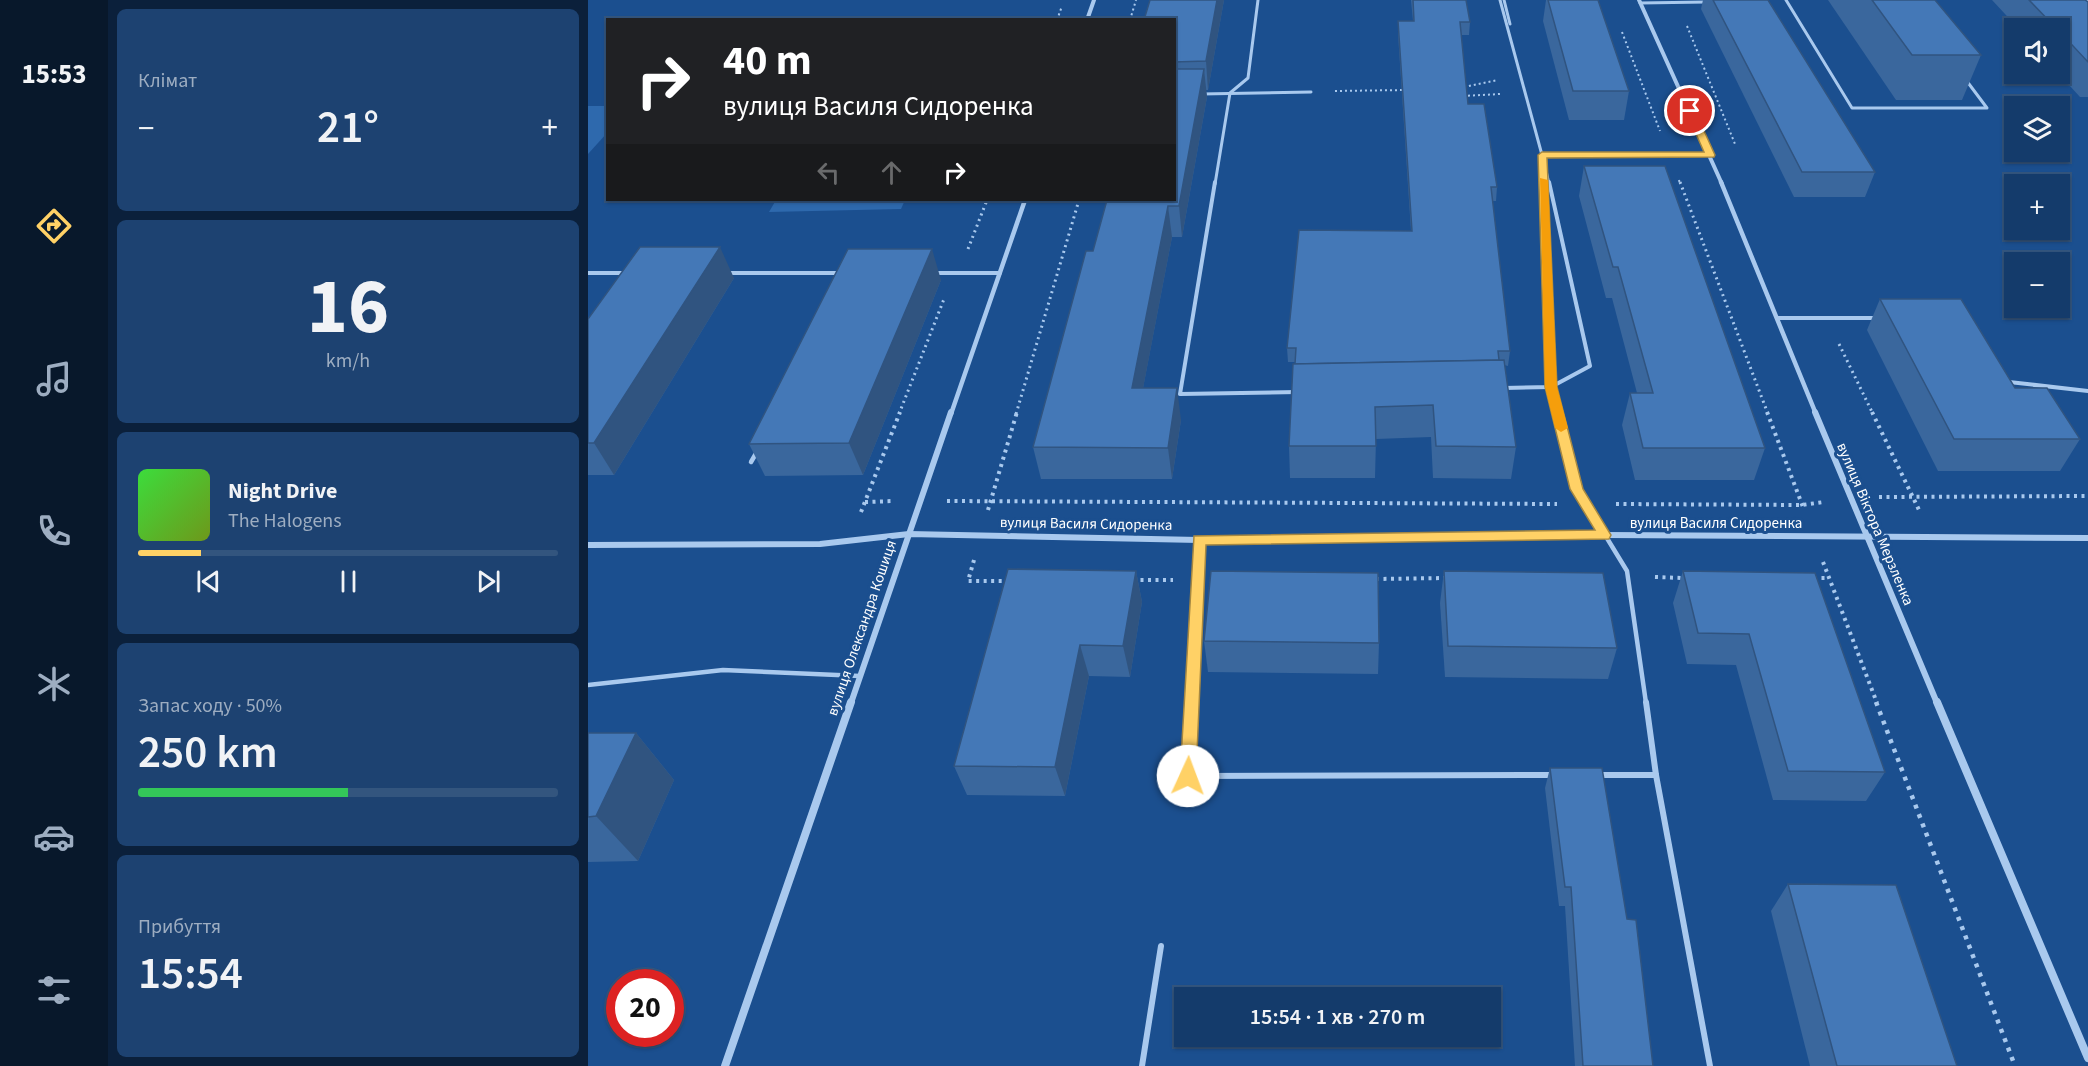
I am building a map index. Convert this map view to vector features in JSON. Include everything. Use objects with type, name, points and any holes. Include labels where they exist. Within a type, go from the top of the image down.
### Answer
[{"type":"street","points":[[1088,18],[1094,0]]},
{"type":"street","name":"вулиця Віктора Мерзленка","points":[[1639,2],[1710,155],[1867,538],[2088,1058]]},
{"type":"street","name":"вулиця Олександра Кошиця","points":[[725,1066],[1025,201]]},
{"type":"street","name":"вулиця Василя Сидоренка","points":[[588,545],[820,544],[909,534],[1199,540],[1605,535],[2088,538]]},
{"type":"lane","points":[[1258,0],[1248,78],[1230,93],[1180,394],[1299,392]]},
{"type":"lane","points":[[1502,0],[1542,155],[1551,387],[1577,489],[1628,577],[1656,775],[1710,1066]]},
{"type":"lane","points":[[1502,0],[1542,155],[1590,366],[1551,387],[1503,388]]},
{"type":"lane","points":[[1786,0],[1852,108],[1987,108],[1959,72]]},
{"type":"lane","points":[[1639,2],[1713,2]]},
{"type":"lane","points":[[1197,94],[1311,92]]},
{"type":"lane","points":[[1542,155],[1710,155]]},
{"type":"lane","points":[[588,273],[634,273],[628,282]]},
{"type":"lane","points":[[728,273],[846,273],[841,284]]},
{"type":"lane","points":[[925,273],[1000,273]]},
{"type":"lane","points":[[1777,318],[1885,318]]},
{"type":"lane","points":[[2004,374],[2010,383],[2088,392]]},
{"type":"lane","points":[[751,462],[762,441]]},
{"type":"lane","points":[[1199,540],[1188,776],[1560,775]]},
{"type":"lane","points":[[588,685],[723,670],[860,676]]},
{"type":"lane","points":[[1596,775],[1656,775]]},
{"type":"lane","points":[[1142,1066],[1161,946]]},
{"type":"path","points":[[1058,18],[1064,0]]},
{"type":"path","points":[[1131,18],[1136,0]]},
{"type":"path","points":[[1454,90],[1521,75]]},
{"type":"path","points":[[1311,92],[1411,90]]},
{"type":"path","points":[[1455,96],[1526,93]]},
{"type":"path","points":[[849,541],[949,284],[959,273],[987,201]]},
{"type":"path","points":[[1827,318],[1932,538]]},
{"type":"path","points":[[865,502],[1802,505],[1851,499],[1912,496],[2088,496]]},
{"type":"shaded area","points":[[588,106],[606,106],[606,134],[588,154]]},
{"type":"shaded area","points":[[775,201],[905,201],[901,209],[769,212]]},
{"type":"building","points":[[1150,0],[1217,0],[1206,61],[1176,62],[1176,18],[1145,18]]},
{"type":"building","points":[[1413,0],[1466,0],[1470,22],[1460,22],[1468,104],[1484,104],[1497,187],[1491,187],[1510,351],[1498,351],[1499,360],[1295,364],[1296,348],[1287,348],[1299,230],[1412,231],[1398,21],[1414,21]]},
{"type":"building","points":[[1548,0],[1598,0],[1629,91],[1573,91]]},
{"type":"building","points":[[1713,0],[1768,0],[1875,172],[1802,172]]},
{"type":"building","points":[[1872,0],[1935,0],[1981,55],[1912,55]]},
{"type":"building","points":[[2029,0],[2085,0],[2088,2],[2088,62],[2070,43],[2070,18],[2046,18]]},
{"type":"building","points":[[1176,69],[1204,69],[1179,206],[1168,206],[1132,388],[1177,388],[1168,448],[1033,447],[1086,251],[1093,251],[1107,201],[1176,201]]},
{"type":"building","points":[[1584,166],[1665,166],[1765,448],[1643,448],[1630,393],[1653,393],[1618,267],[1613,267]]},
{"type":"building","points":[[640,247],[720,247],[594,443],[588,443],[588,319]]},
{"type":"building","points":[[848,249],[932,249],[849,443],[749,444]]},
{"type":"building","points":[[1880,299],[1961,299],[2015,388],[2047,388],[2080,439],[1954,439]]},
{"type":"building","points":[[1504,360],[1516,447],[1436,446],[1433,405],[1375,407],[1376,446],[1289,446],[1293,364]]},
{"type":"building","points":[[1008,569],[1136,571],[1123,646],[1080,645],[1055,767],[954,766]]},
{"type":"building","points":[[1211,571],[1378,573],[1379,643],[1204,641]]},
{"type":"building","points":[[1444,571],[1603,573],[1617,648],[1448,646]]},
{"type":"building","points":[[1683,571],[1815,573],[1885,772],[1788,771],[1749,634],[1698,633]]},
{"type":"building","points":[[588,733],[636,733],[596,816],[588,817]]},
{"type":"building","points":[[1550,768],[1602,768],[1627,919],[1636,920],[1653,1066],[1583,1066],[1571,887],[1565,887]]},
{"type":"building","points":[[1788,884],[1896,885],[1957,1066],[1837,1066]]},
{"type":"slow traffic","points":[[1543,180],[1551,387],[1561,428]]},
{"type":"route","points":[[1188,776],[1199,540],[1605,535],[1577,489],[1551,387],[1542,155],[1710,155],[1690,111]]}]
